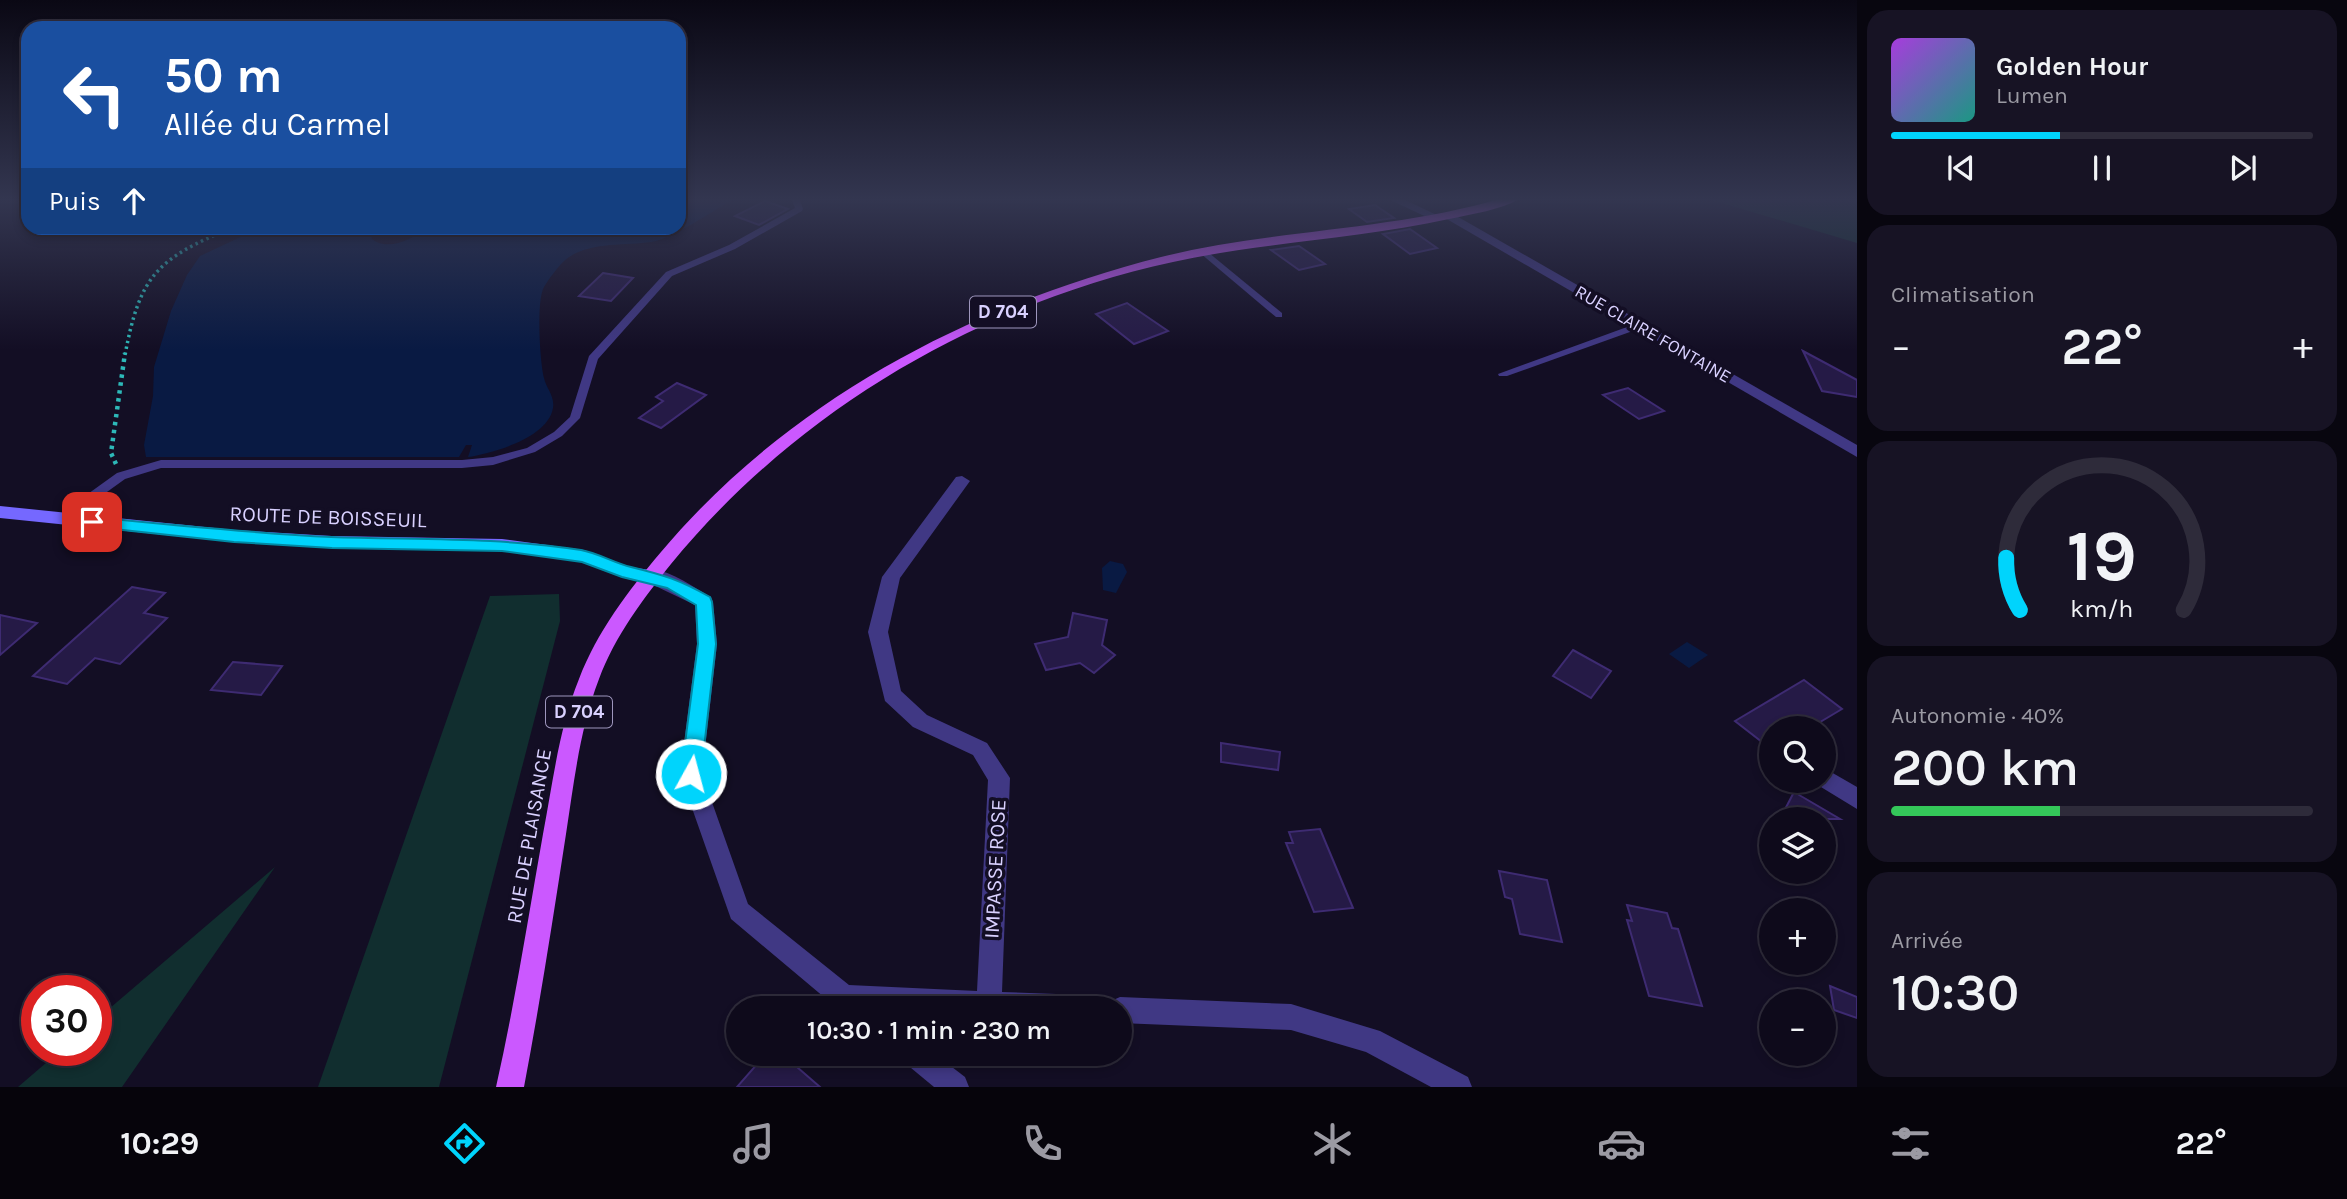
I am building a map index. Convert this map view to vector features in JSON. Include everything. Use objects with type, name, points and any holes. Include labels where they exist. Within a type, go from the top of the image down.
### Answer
[{"type":"main road","name":"RUE DE PLAISANCE","points":[[510,1087],[526,1017],[566,767],[584,692],[599,654],[651,576],[684,533],[737,481],[826,410],[891,368],[967,328],[1042,297],[1115,273],[1217,249]]},
{"type":"main road","name":"ROUTE DE BOISSEUIL","points":[[0,512],[270,538],[502,545],[584,556],[628,573],[651,576]]},
{"type":"street","name":"RUE CLAIRE FONTAINE","points":[[1500,249],[1857,452]]},
{"type":"street","name":"IMPASSE ROSE","points":[[962,481],[891,578],[878,632],[892,695],[920,721],[980,749],[999,778],[989,996]]},
{"type":"street","points":[[651,576],[673,584],[704,602],[707,644],[691,774],[739,911],[842,996]]},
{"type":"street","points":[[1836,785],[1857,799]]},
{"type":"street","points":[[1132,1010],[1291,1017],[1371,1040],[1458,1087]]},
{"type":"street","points":[[929,1066],[955,1087]]},
{"type":"lane","points":[[68,519],[89,499],[121,476],[161,464],[462,464],[493,461],[531,450],[558,434],[575,418],[593,358],[669,274],[728,249]]},
{"type":"lane","points":[[1203,251],[1279,315]]},
{"type":"lane","points":[[1503,374],[1638,326]]},
{"type":"path","points":[[121,476],[111,453],[133,313],[148,279],[160,267],[190,249]]},
{"type":"green space","points":[[559,594],[560,621],[439,1087],[318,1087],[490,596]]},
{"type":"green space","points":[[275,867],[122,1087],[18,1087],[42,1066],[112,1066],[112,1006]]},
{"type":"water","points":[[216,249],[588,249],[563,262],[544,287],[540,305],[540,332],[545,382],[553,400],[553,408],[549,419],[541,428],[518,442],[468,457],[472,445],[466,445],[459,457],[146,457],[144,445],[153,396],[154,367],[171,311],[187,275],[200,256]]},
{"type":"water","points":[[1110,561],[1123,564],[1127,572],[1116,593],[1103,590],[1102,568]]},
{"type":"water","points":[[1687,642],[1708,655],[1689,668],[1669,654]]},
{"type":"building","points":[[1303,249],[1325,264],[1299,270],[1271,250]]},
{"type":"building","points":[[1403,249],[1434,249],[1410,254]]},
{"type":"building","points":[[603,273],[633,278],[611,301],[579,296]]},
{"type":"building","points":[[1127,303],[1168,331],[1134,344],[1096,314]]},
{"type":"building","points":[[1803,351],[1857,380],[1857,397],[1822,391]]},
{"type":"building","points":[[677,383],[706,395],[661,428],[639,418],[663,401],[656,397]]},
{"type":"building","points":[[1628,388],[1664,411],[1639,419],[1603,395]]},
{"type":"building","points":[[132,587],[165,593],[144,613],[167,618],[120,664],[95,658],[67,684],[33,676]]},
{"type":"building","points":[[1073,613],[1107,620],[1102,645],[1115,655],[1094,673],[1080,663],[1046,670],[1035,644],[1068,637]]},
{"type":"building","points":[[0,615],[37,623],[0,655]]},
{"type":"building","points":[[1573,650],[1611,671],[1591,698],[1553,676]]},
{"type":"building","points":[[233,662],[282,666],[261,695],[211,690]]},
{"type":"building","points":[[1804,680],[1842,709],[1830,716],[1759,716],[1759,740],[1735,721]]},
{"type":"building","points":[[1221,743],[1280,752],[1278,770],[1221,762]]},
{"type":"building","points":[[1796,793],[1820,807],[1786,807]]},
{"type":"building","points":[[1320,829],[1353,908],[1314,912],[1286,843],[1293,843],[1289,832]]},
{"type":"building","points":[[1499,871],[1547,880],[1562,942],[1520,934],[1512,899],[1505,897]]},
{"type":"building","points":[[1627,905],[1667,913],[1672,928],[1678,929],[1702,1006],[1649,996],[1627,920],[1632,921]]},
{"type":"building","points":[[1830,986],[1857,997],[1857,1018],[1836,1011],[1836,989],[1830,989]]},
{"type":"building","points":[[755,1066],[796,1066],[820,1087],[737,1087]]},
{"type":"route","points":[[92,522],[234,536],[332,542],[502,545],[584,556],[628,573],[651,576],[673,584],[704,602],[707,644],[691,774]]}]
